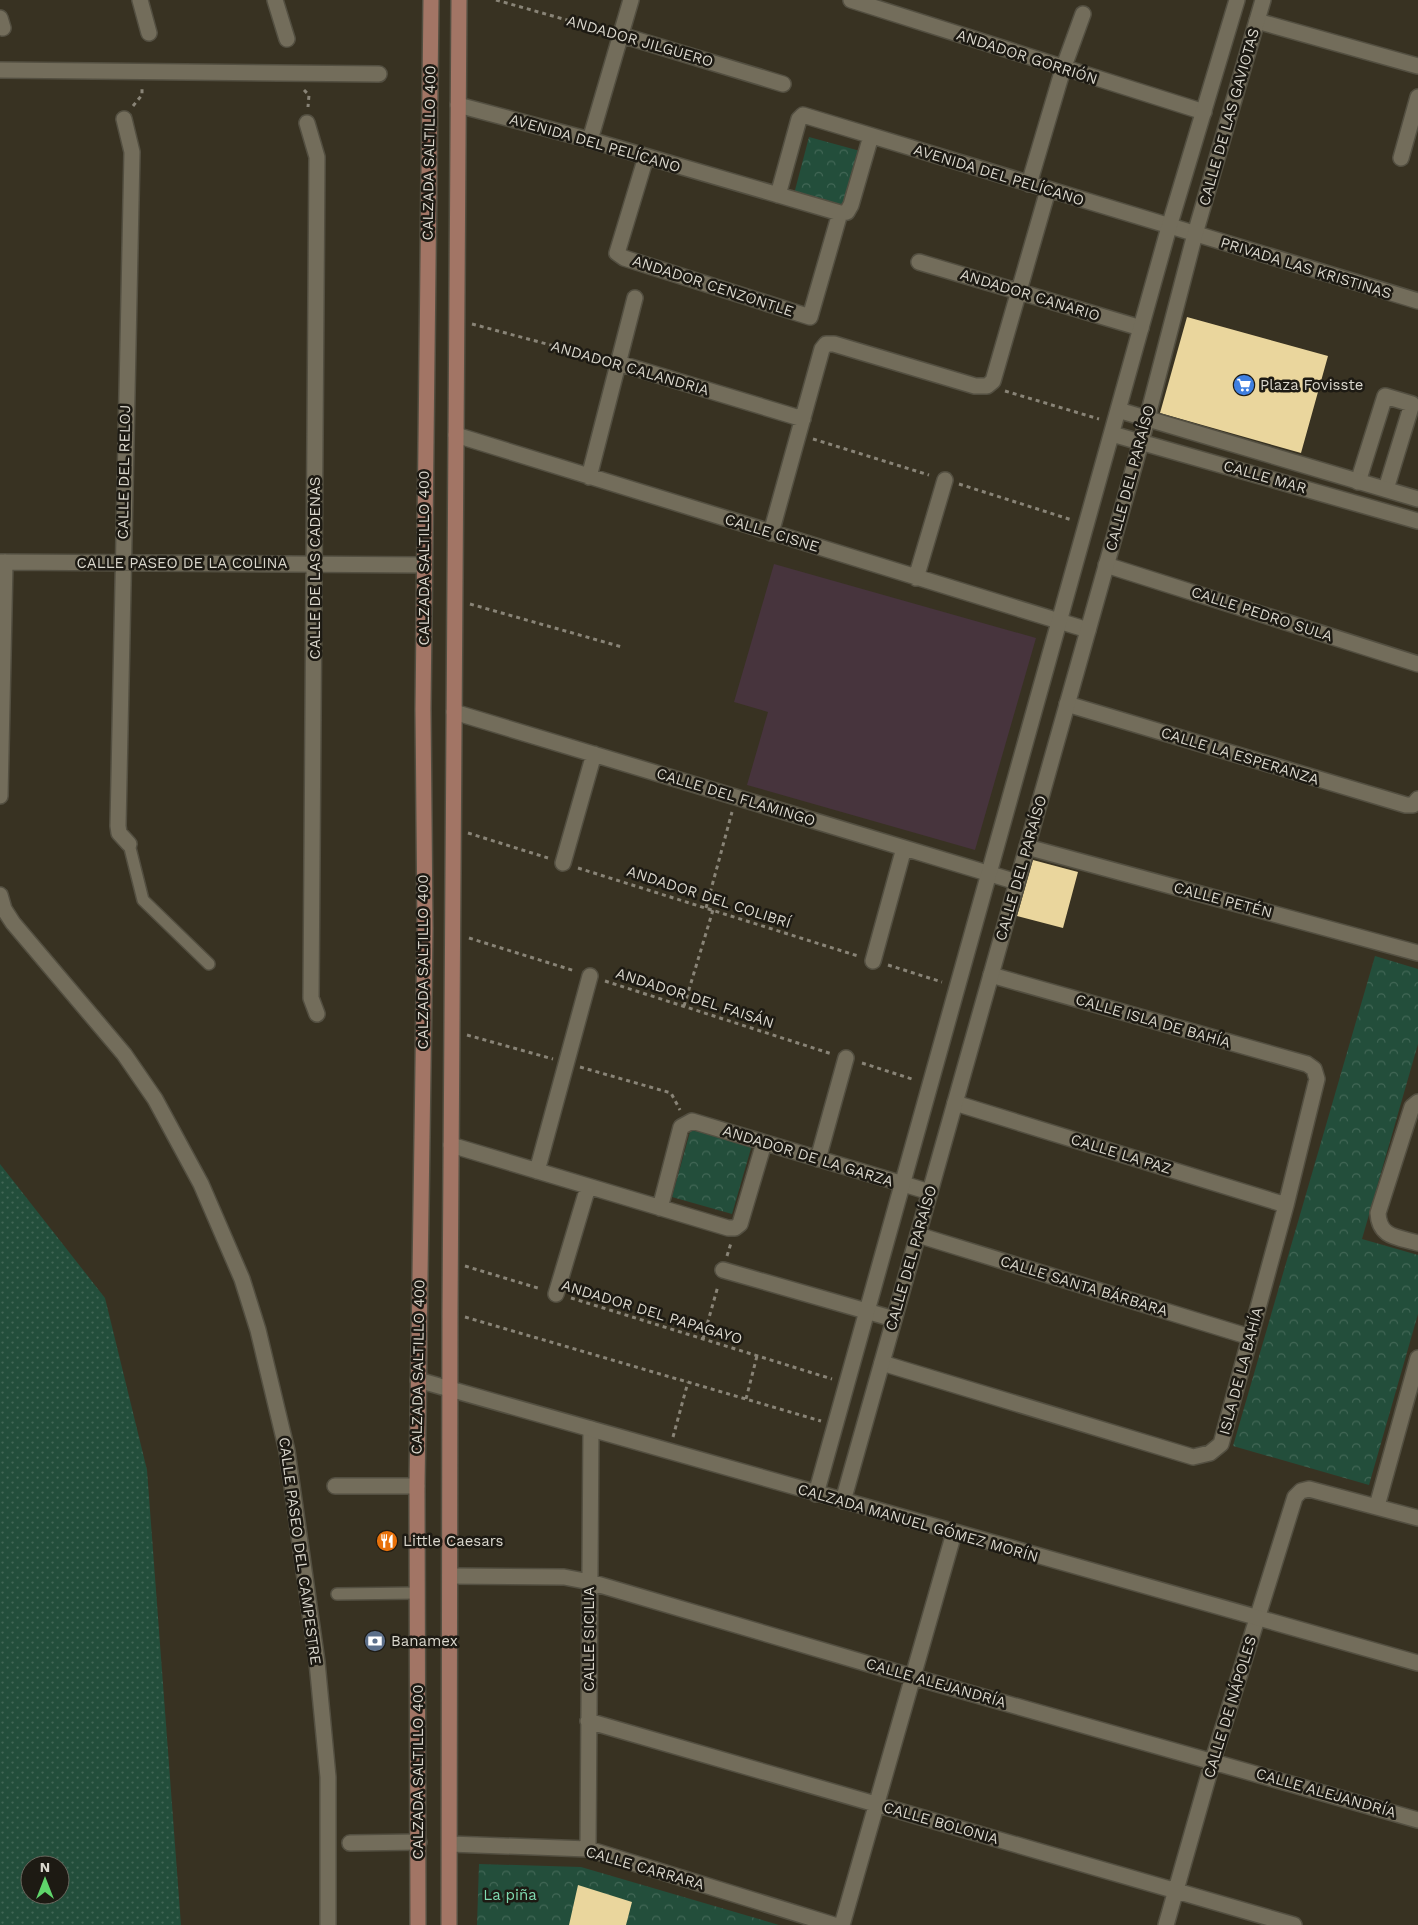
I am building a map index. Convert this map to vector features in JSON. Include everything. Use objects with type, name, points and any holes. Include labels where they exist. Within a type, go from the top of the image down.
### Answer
[{"type":"main road","name":"CALZADA SALTILLO 400","points":[[418,1925],[417,1486],[425,928],[424,565],[431,0]]},
{"type":"main road","name":"CALZADA SALTILLO 400","points":[[449,1925],[450,1262],[459,0]]},
{"type":"street","points":[[140,0],[149,33]]},
{"type":"street","points":[[276,0],[287,39]]},
{"type":"street","points":[[590,140],[631,0]]},
{"type":"street","name":"ANDADOR GORRIÓN","points":[[851,0],[1063,69],[1204,112]]},
{"type":"street","name":"CALLE DE LAS GAVIOTAS","points":[[1169,227],[1237,0]]},
{"type":"street","name":"CALLE DE LAS GAVIOTAS","points":[[1195,234],[1263,0]]},
{"type":"street","points":[[1029,184],[1063,69],[1083,14]]},
{"type":"street","points":[[1257,21],[1418,66]]},
{"type":"street","name":"ANDADOR JILGUERO","points":[[621,35],[783,84]]},
{"type":"street","points":[[0,70],[379,74]]},
{"type":"street","points":[[1401,158],[1418,97]]},
{"type":"street","name":"AVENIDA DEL PELÍCANO","points":[[458,105],[590,140],[778,196],[843,213]]},
{"type":"street","name":"AVENIDA DEL PELÍCANO","points":[[778,196],[800,119],[803,115],[1195,234]]},
{"type":"street","name":"CALLE DEL RELOJ","points":[[124,119],[132,152],[118,826],[119,833],[128,844]]},
{"type":"street","name":"CALLE DE LAS CADENAS","points":[[307,123],[317,157],[311,998],[317,1014]]},
{"type":"street","points":[[843,213],[872,136]]},
{"type":"street","name":"ANDADOR CENZONTLE","points":[[646,157],[617,253],[624,258],[810,317],[843,213]]},
{"type":"street","points":[[771,533],[822,349],[826,344],[834,344],[975,386],[987,386],[993,381],[1048,190]]},
{"type":"street","name":"CALLE DEL PARAÍSO","points":[[816,1494],[1169,227]]},
{"type":"street","name":"PRIVADA LAS KRISTINAS","points":[[1195,234],[1418,301]]},
{"type":"street","name":"CALLE DEL PARAÍSO","points":[[843,1502],[1148,419],[1195,234]]},
{"type":"street","name":"ANDADOR CANARIO","points":[[920,262],[1141,328]]},
{"type":"street","points":[[589,477],[635,298]]},
{"type":"street","name":"ANDADOR CALANDRIA","points":[[618,363],[802,419]]},
{"type":"street","points":[[1358,482],[1385,396],[1412,404],[1386,489]]},
{"type":"street","name":"CALLE MAR","points":[[1118,410],[1358,482],[1418,498]]},
{"type":"street","name":"CALLE MAR","points":[[1112,434],[1418,521]]},
{"type":"street","name":"CALLE CISNE","points":[[456,435],[1088,630]]},
{"type":"street","points":[[916,578],[945,480]]},
{"type":"street","points":[[0,796],[2,562]]},
{"type":"street","name":"CALLE PASEO DE LA COLINA","points":[[2,562],[424,565]]},
{"type":"street","name":"CALLE PEDRO SULA","points":[[1106,565],[1418,664]]},
{"type":"street","name":"CALLE LA ESPERANZA","points":[[1067,704],[1406,805],[1415,802]]},
{"type":"street","name":"CALLE DEL FLAMINGO","points":[[454,712],[1017,882]]},
{"type":"street","points":[[563,863],[594,754]]},
{"type":"street","name":"CALLE PETÉN","points":[[1027,847],[1418,954]]},
{"type":"street","points":[[873,961],[904,848]]},
{"type":"street","name":"CALLE PASEO DEL CAMPESTRE","points":[[0,895],[4,909],[13,923],[124,1054],[154,1099],[200,1184],[242,1279],[253,1313],[287,1451],[317,1662],[328,1777],[328,1925]]},
{"type":"street","name":"CALLE ISLA DE BAHÍA","points":[[991,975],[1307,1064],[1314,1069]]},
{"type":"street","points":[[537,1171],[590,976]]},
{"type":"street","points":[[818,1159],[846,1058]]},
{"type":"street","name":"ISLA DE LA BAHÍA","points":[[882,1363],[1193,1457],[1210,1453],[1222,1444],[1286,1205],[1317,1078],[1314,1069]]},
{"type":"street","points":[[1418,1102],[1412,1107],[1378,1213],[1378,1224],[1385,1233],[1418,1243]]},
{"type":"street","name":"CALLE LA PAZ","points":[[955,1104],[1286,1205]]},
{"type":"street","name":"ANDADOR DE LA GARZA","points":[[660,1208],[681,1127],[692,1121],[930,1192]]},
{"type":"street","points":[[451,1145],[728,1228],[735,1228],[740,1224],[764,1143]]},
{"type":"street","points":[[556,1294],[588,1186]]},
{"type":"street","name":"CALLE SANTA BÁRBARA","points":[[918,1235],[1250,1337]]},
{"type":"street","points":[[723,1270],[894,1319]]},
{"type":"street","points":[[1418,1358],[1415,1382],[1378,1506],[1418,1518]]},
{"type":"street","name":"CALZADA MANUEL GÓMEZ MORÍN","points":[[418,1380],[843,1502],[1418,1663]]},
{"type":"street","name":"CALLE SICILIA","points":[[588,1849],[591,1429]]},
{"type":"street","points":[[334,1486],[417,1486]]},
{"type":"street","name":"CALLE DE NÁPOLES","points":[[1166,1925],[1213,1760],[1295,1496],[1301,1491],[1309,1489],[1378,1506]]},
{"type":"street","points":[[842,1925],[954,1533]]},
{"type":"street","name":"CALLE ALEJANDRÍA","points":[[450,1576],[564,1576],[590,1582],[913,1677],[1213,1760],[1418,1820]]},
{"type":"street","name":"CALLE BOLONIA","points":[[588,1721],[1294,1925]]},
{"type":"street","points":[[350,1843],[419,1842]]},
{"type":"street","name":"CALLE CARRARA","points":[[450,1844],[588,1849],[834,1925]]},
{"type":"lane","points":[[128,844],[143,900],[209,964]]},
{"type":"lane","points":[[337,1594],[418,1592]]},
{"type":"path","name":"ANDADOR JILGUERO","points":[[496,0],[621,35]]},
{"type":"path","points":[[124,119],[142,95],[144,72]]},
{"type":"path","points":[[287,73],[309,95],[307,123]]},
{"type":"path","name":"ANDADOR CALANDRIA","points":[[456,320],[618,363]]},
{"type":"path","points":[[987,386],[1099,419],[1118,410]]},
{"type":"path","points":[[455,600],[622,647]]},
{"type":"path","points":[[706,908],[736,797]]},
{"type":"path","name":"ANDADOR DEL COLIBRÍ","points":[[453,828],[958,987]]},
{"type":"path","points":[[684,1006],[713,910]]},
{"type":"path","name":"ANDADOR DEL FAISÁN","points":[[453,932],[930,1085]]},
{"type":"path","name":"ANDADOR DEL PAPAGAYO","points":[[450,1262],[848,1383]]},
{"type":"path","points":[[450,1313],[836,1426]]},
{"type":"path","points":[[746,1399],[757,1356]]},
{"type":"path","points":[[669,1451],[688,1382]]},
{"type":"shaded area","points":[[774,564],[1036,638],[975,850],[747,785],[768,712],[734,702]]},
{"type":"green space","points":[[809,137],[864,152],[849,208],[794,194]]},
{"type":"green space","points":[[1375,956],[1418,969],[1418,1044],[1362,1239],[1418,1255],[1418,1314],[1369,1485],[1233,1446]]},
{"type":"green space","points":[[693,1121],[754,1138],[732,1214],[672,1197]]},
{"type":"green space","points":[[0,1164],[105,1298],[147,1470],[181,1925],[0,1925]]},
{"type":"green space","name":"La piña","points":[[479,1864],[581,1867],[779,1925],[477,1925]]},
{"type":"building","name":"Plaza Fovisste","points":[[1187,317],[1328,356],[1301,453],[1160,413]]},
{"type":"building","points":[[1033,860],[1078,872],[1063,928],[1017,916]]},
{"type":"building","points":[[578,1885],[632,1902],[626,1925],[569,1925]]},
{"type":"place","name":"Plaza Fovisste","points":[[1244,385]]},
{"type":"place","name":"Little Caesars","points":[[387,1541]]},
{"type":"place","name":"Banamex","points":[[375,1641]]}]
